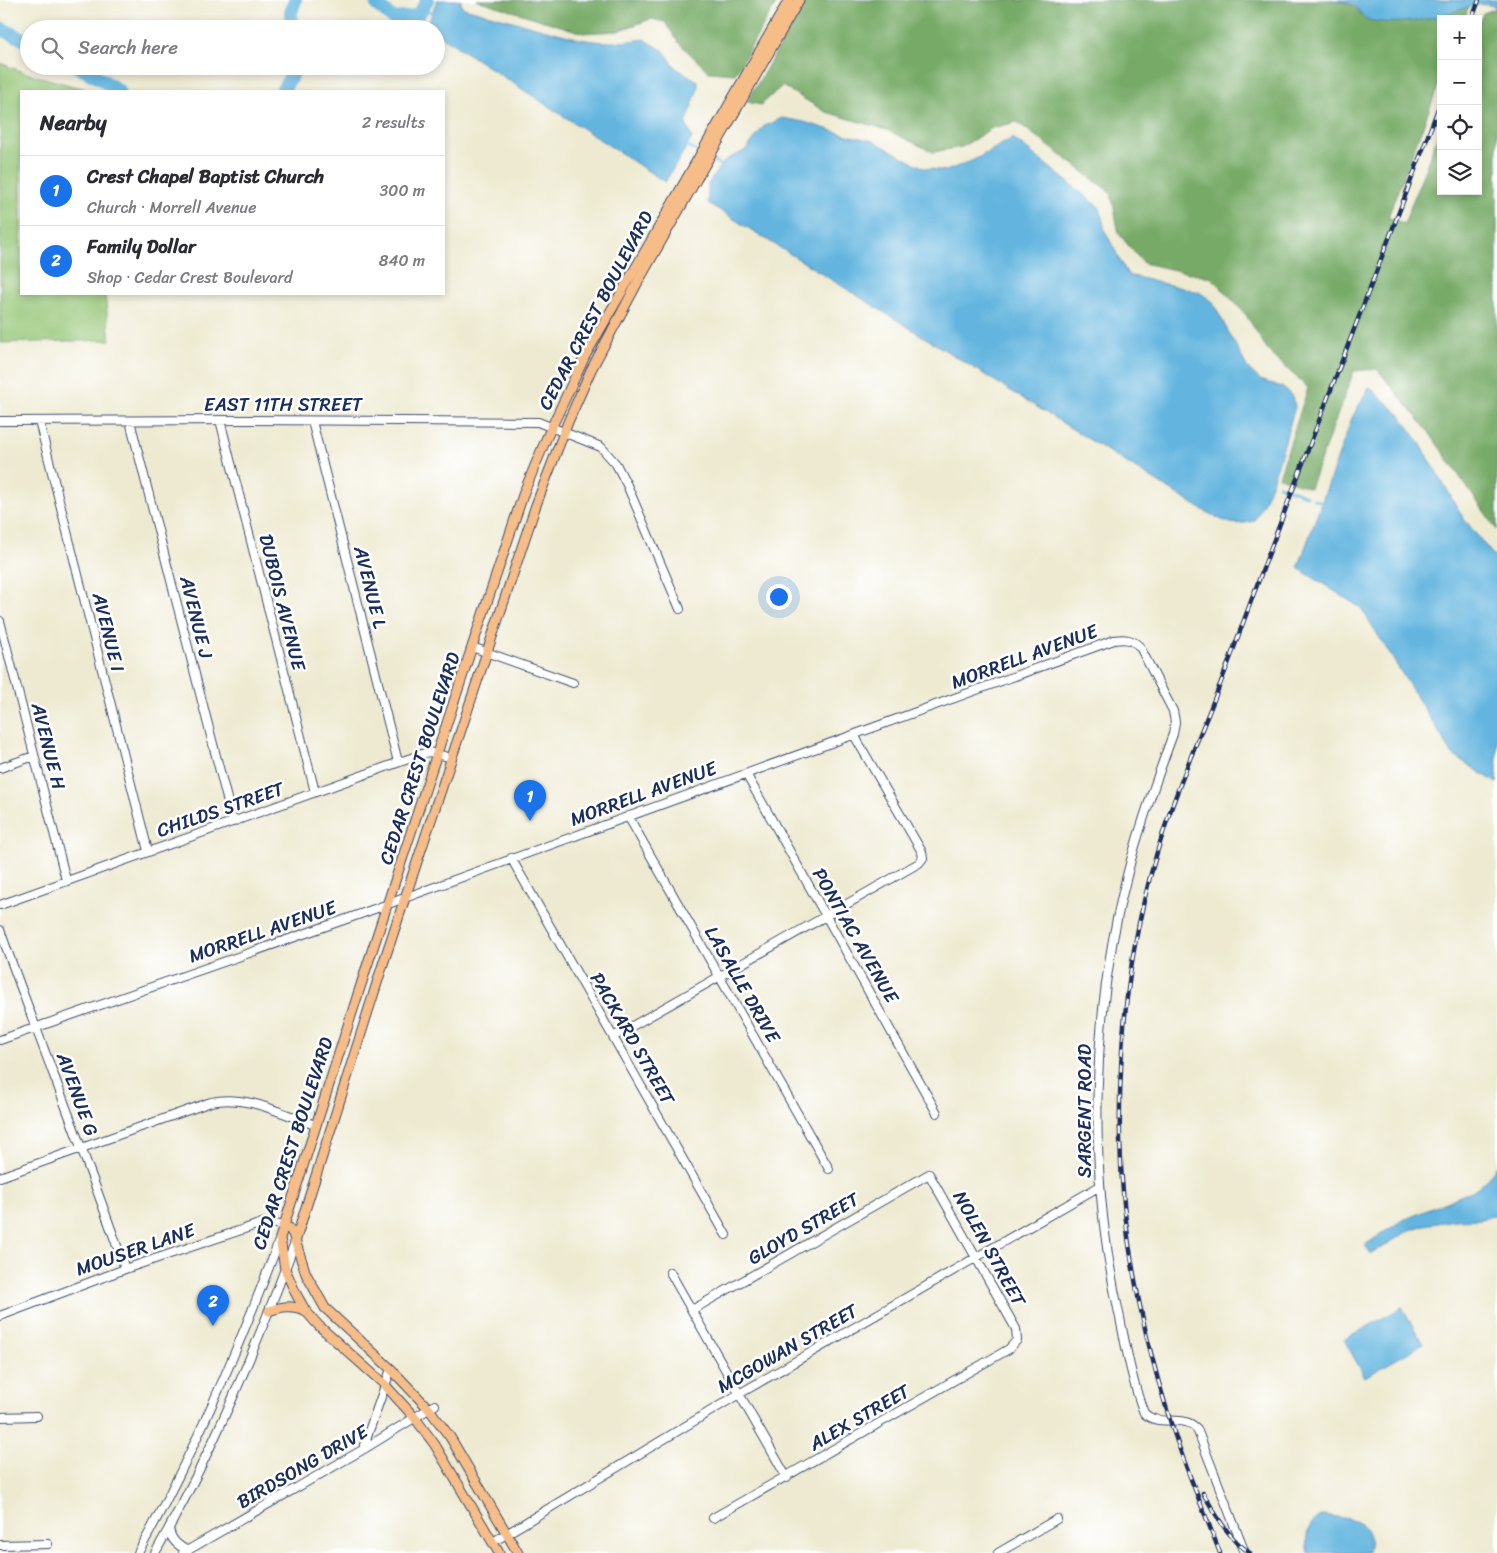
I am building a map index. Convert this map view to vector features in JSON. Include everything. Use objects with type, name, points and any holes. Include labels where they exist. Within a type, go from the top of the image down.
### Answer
[{"type":"main road","name":"CEDAR CREST BOULEVARD","points":[[295,1242],[379,978],[536,505],[564,432],[635,278],[789,0]]},
{"type":"main road","name":"CEDAR CREST BOULEVARD","points":[[280,1238],[315,1125],[472,647],[524,492],[551,426],[579,366],[635,278],[799,0]]},
{"type":"main road","points":[[315,1125],[331,1130]]},
{"type":"main road","points":[[283,1226],[289,1228],[293,1234],[306,1274],[325,1308],[432,1407],[518,1553]]},
{"type":"main road","points":[[280,1238],[285,1269],[305,1310],[318,1325],[385,1385],[415,1418],[435,1445],[498,1553]]},
{"type":"main road","points":[[269,1311],[281,1306],[293,1306],[305,1310]]},
{"type":"street","name":"AVENUE J","points":[[130,420],[232,822]]},
{"type":"street","name":"DUBOIS AVENUE","points":[[220,420],[315,792]]},
{"type":"street","name":"EAST 11TH STREET","points":[[0,421],[512,420],[538,422],[564,432]]},
{"type":"street","name":"AVENUE I","points":[[39,421],[148,851]]},
{"type":"street","name":"AVENUE L","points":[[312,421],[398,762]]},
{"type":"street","points":[[564,432],[601,447],[616,464],[627,485],[680,609]]},
{"type":"street","name":"AVENUE H","points":[[0,621],[66,880]]},
{"type":"street","name":"MORRELL AVENUE","points":[[0,1040],[388,903],[1114,640],[1127,639]]},
{"type":"street","name":"SARGENT ROAD","points":[[1127,639],[1140,647],[1169,701],[1175,722],[1173,734],[1144,815],[1131,861],[1106,984],[1100,1033],[1098,1080],[1100,1186],[1114,1292],[1141,1406],[1149,1418],[1186,1422],[1193,1424],[1197,1429],[1245,1553]]},
{"type":"street","points":[[472,647],[573,682]]},
{"type":"street","points":[[613,1037],[720,978],[919,863],[922,858],[922,852],[854,735]]},
{"type":"street","name":"CHILDS STREET","points":[[0,904],[425,752],[452,758]]},
{"type":"street","points":[[0,768],[34,756]]},
{"type":"street","name":"PONTIAC AVENUE","points":[[746,774],[938,1113]]},
{"type":"street","name":"LASALLE DRIVE","points":[[628,816],[829,1169]]},
{"type":"street","name":"PACKARD STREET","points":[[511,858],[726,1235]]},
{"type":"street","name":"AVENUE G","points":[[0,930],[125,1269]]},
{"type":"street","points":[[0,1177],[223,1099],[243,1101],[315,1125]]},
{"type":"street","name":"NOLEN STREET","points":[[929,1174],[1016,1329],[1018,1340]]},
{"type":"street","name":"GLOYD STREET","points":[[692,1310],[929,1174]]},
{"type":"street","name":"MCGOWAN STREET","points":[[493,1542],[739,1394],[1100,1186]]},
{"type":"street","name":"MOUSER LANE","points":[[0,1316],[125,1269],[262,1223],[269,1222],[283,1226]]},
{"type":"street","name":"CEDAR CREST BOULEVARD","points":[[138,1553],[167,1498],[228,1369],[280,1238]]},
{"type":"street","name":"CEDAR CREST BOULEVARD","points":[[155,1553],[204,1458],[259,1338],[295,1242]]},
{"type":"street","points":[[670,1272],[786,1478]]},
{"type":"street","points":[[244,1331],[259,1338]]},
{"type":"street","name":"ALEX STREET","points":[[714,1518],[1009,1349],[1018,1340]]},
{"type":"street","points":[[228,1369],[242,1375]]},
{"type":"street","points":[[364,1449],[391,1369]]},
{"type":"street","name":"BIRDSONG DRIVE","points":[[185,1552],[364,1449],[432,1407]]},
{"type":"street","points":[[0,1417],[37,1416]]},
{"type":"street","points":[[998,1553],[1057,1518]]},
{"type":"street","points":[[169,1529],[176,1544],[185,1552]]},
{"type":"street","points":[[0,1545],[48,1544]]},
{"type":"green space","points":[[477,0],[778,0],[735,74],[709,72],[679,43],[665,22],[651,19],[618,31],[583,33]]},
{"type":"green space","points":[[806,0],[1330,0],[1356,8],[1362,16],[1419,20],[1437,16],[1437,89],[1388,217],[1404,224],[1437,137],[1437,195],[1482,195],[1482,16],[1483,13],[1497,8],[1497,530],[1428,431],[1377,369],[1354,371],[1310,488],[1279,477],[1308,388],[1269,352],[1246,315],[1212,278],[1143,263],[1119,234],[1111,193],[1017,122],[992,128],[962,147],[933,152],[887,130],[826,112],[782,86],[761,105],[747,102]]},
{"type":"green space","points":[[1469,6],[1466,15],[1441,15],[1454,12]]},
{"type":"green space","points":[[0,63],[20,71],[20,75],[33,75],[85,89],[20,90],[20,295],[105,295],[110,340],[0,343]]},
{"type":"water","points":[[437,0],[461,0],[461,5],[464,8],[580,39],[612,42],[644,39],[664,51],[677,69],[698,81],[698,88],[686,124],[692,138],[665,182],[445,39],[445,20],[430,20]]},
{"type":"water","points":[[1330,0],[1497,0],[1497,8],[1481,5],[1415,21],[1386,22],[1367,19],[1355,6],[1341,1]]},
{"type":"water","points":[[782,118],[804,122],[873,141],[924,168],[946,171],[974,160],[1013,138],[1100,208],[1105,231],[1128,275],[1199,292],[1212,301],[1247,367],[1260,380],[1282,387],[1293,397],[1295,407],[1273,480],[1254,521],[1239,524],[1229,523],[1206,512],[708,203],[708,184],[721,165],[726,160],[746,150],[764,126]]},
{"type":"water","points":[[1369,387],[1399,414],[1420,443],[1464,519],[1497,560],[1497,783],[1453,755],[1361,608],[1298,568],[1352,418]]},
{"type":"water","points":[[1497,1165],[1497,1214],[1481,1219],[1454,1220],[1425,1225],[1410,1230],[1371,1254],[1365,1245],[1401,1221],[1472,1191],[1487,1180]]},
{"type":"water","points":[[1402,1307],[1423,1344],[1365,1377],[1344,1340]]},
{"type":"water","points":[[1324,1515],[1351,1520],[1364,1527],[1368,1533],[1368,1552],[1308,1553],[1307,1535],[1311,1525]]},
{"type":"waterway","points":[[291,20],[295,0]]},
{"type":"waterway","points":[[376,0],[377,5],[394,19],[418,14],[427,0]]},
{"type":"waterway","points":[[424,9],[433,13]]},
{"type":"waterway","points":[[0,28],[20,38]]},
{"type":"waterway","points":[[94,75],[117,90]]},
{"type":"waterway","points":[[283,90],[292,75]]},
{"type":"waterway","points":[[684,144],[699,153]]},
{"type":"waterway","points":[[711,160],[724,167]]},
{"type":"waterway","points":[[1278,485],[1307,496]]},
{"type":"waterway","points":[[1313,499],[1324,503]]},
{"type":"railway","points":[[1473,15],[1479,0]]},
{"type":"railway","points":[[1220,1553],[1180,1451],[1169,1417],[1142,1315],[1129,1245],[1120,1139],[1121,1061],[1129,983],[1143,906],[1172,807],[1439,105]]},
{"type":"railway","points":[[1203,1493],[1229,1533],[1250,1553]]},
{"type":"place","name":"Crest Chapel Baptist Church","points":[[530,821]]},
{"type":"place","name":"Family Dollar","points":[[213,1326]]}]
